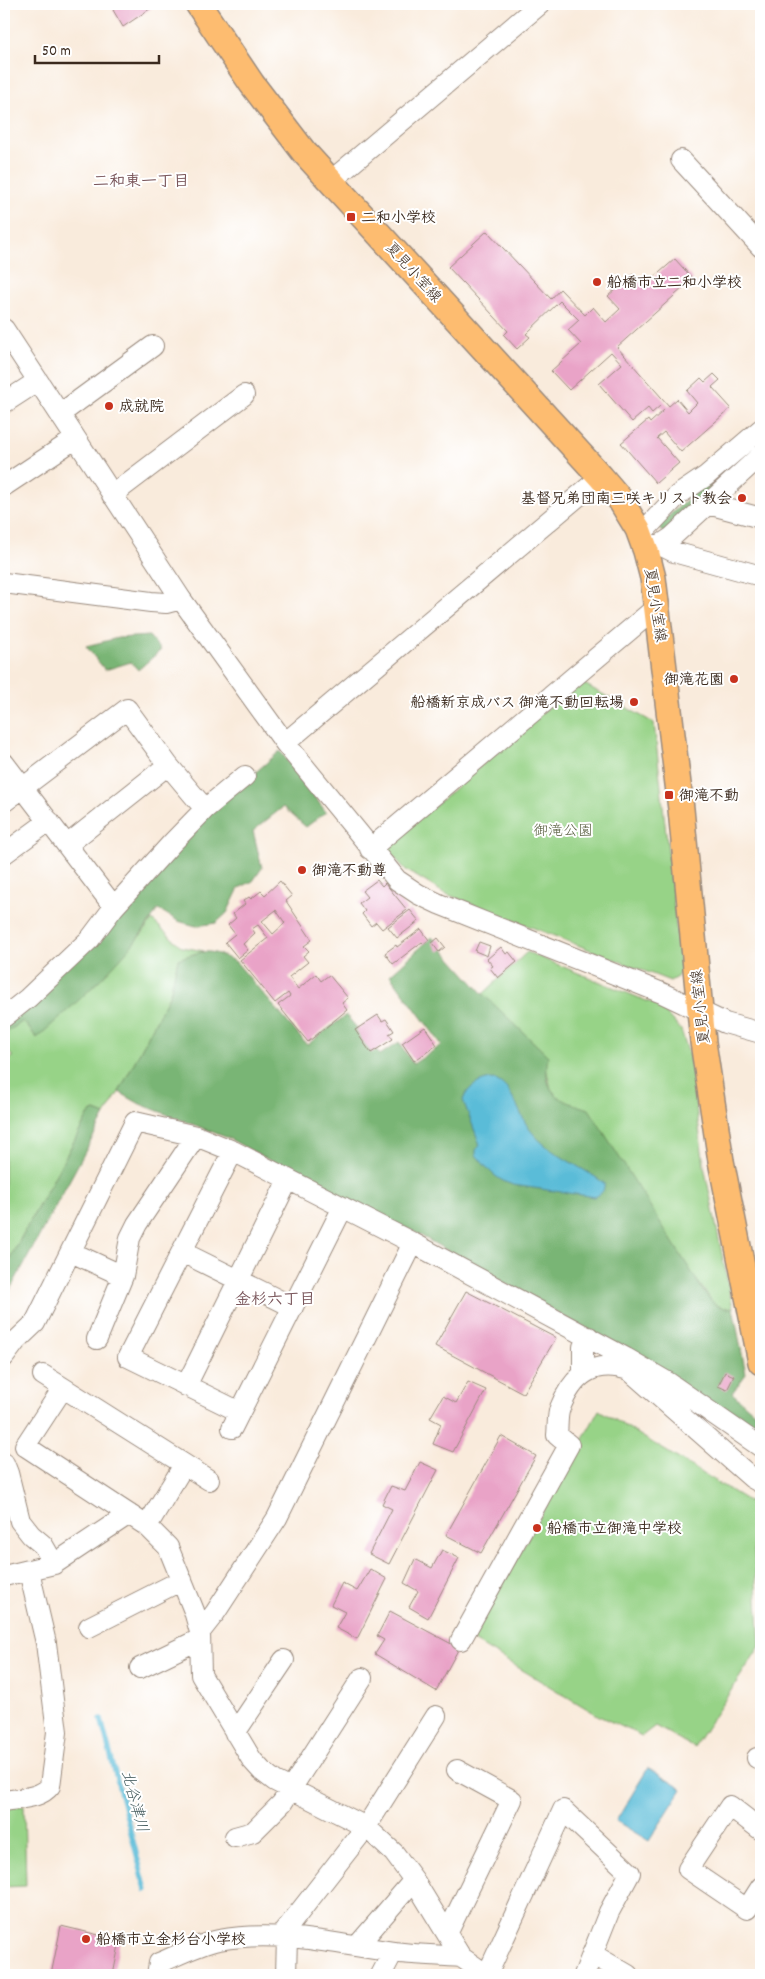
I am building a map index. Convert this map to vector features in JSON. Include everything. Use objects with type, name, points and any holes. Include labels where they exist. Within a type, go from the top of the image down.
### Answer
[{"type":"main road","name":"夏見小室線","points":[[198,4],[280,122],[331,181],[601,477],[619,498],[648,542],[658,606],[681,810],[699,1011],[720,1161],[761,1362]]},
{"type":"street","points":[[331,181],[540,4]]},
{"type":"street","points":[[681,160],[761,247]]},
{"type":"street","points":[[4,329],[181,599],[285,743],[397,880],[418,894],[439,904],[662,993],[725,1023],[761,1033]]},
{"type":"street","points":[[60,414],[153,346]]},
{"type":"street","points":[[4,403],[38,381]]},
{"type":"street","points":[[112,495],[244,395]]},
{"type":"street","points":[[648,542],[678,494],[706,476],[761,429]]},
{"type":"street","points":[[4,486],[75,439]]},
{"type":"street","points":[[648,542],[671,538],[761,457]]},
{"type":"street","points":[[285,743],[601,477]]},
{"type":"street","points":[[708,504],[761,518]]},
{"type":"street","points":[[648,542],[674,552],[761,576]]},
{"type":"street","points":[[4,583],[151,602],[181,599]]},
{"type":"street","points":[[370,849],[658,606]]},
{"type":"street","points":[[4,802],[127,709],[205,809]]},
{"type":"street","points":[[4,763],[114,907]]},
{"type":"street","points":[[67,845],[168,764]]},
{"type":"street","points":[[4,1017],[28,998],[90,939],[114,907],[205,809],[245,776]]},
{"type":"street","points":[[4,854],[49,821]]},
{"type":"street","points":[[4,1357],[16,1341],[35,1322],[135,1122],[196,1136],[233,1152],[413,1243],[589,1337],[668,1383],[761,1448]]},
{"type":"street","points":[[97,1339],[123,1276],[130,1238],[137,1224],[196,1136]]},
{"type":"street","points":[[233,1152],[128,1357],[186,1386],[236,1420],[343,1208]]},
{"type":"street","points":[[186,1386],[288,1180]]},
{"type":"street","points":[[140,1668],[200,1636],[277,1518],[413,1243]]},
{"type":"street","points":[[71,1252],[123,1276]]},
{"type":"street","points":[[182,1252],[293,1308]]},
{"type":"street","points":[[583,1374],[583,1347],[589,1337]]},
{"type":"street","points":[[461,1640],[569,1445],[557,1435],[559,1409],[577,1378],[592,1368],[616,1366],[629,1370],[752,1478],[761,1483]]},
{"type":"street","points":[[42,1375],[209,1480]]},
{"type":"street","points":[[63,1388],[25,1446],[147,1526],[168,1547],[194,1611],[200,1636],[201,1675],[252,1760],[262,1771],[275,1780],[366,1827],[394,1853],[414,1880],[461,1957],[487,1975],[563,1810],[630,1873],[609,1912],[584,1975]]},
{"type":"street","points":[[4,1463],[20,1521],[31,1536],[42,1545],[54,1564]]},
{"type":"street","points":[[147,1526],[184,1465]]},
{"type":"street","points":[[4,1576],[54,1564],[129,1514]]},
{"type":"street","points":[[4,1800],[34,1796],[46,1792],[50,1786],[57,1732],[46,1643],[29,1571]]},
{"type":"street","points":[[88,1627],[182,1580]]},
{"type":"street","points":[[235,1733],[284,1660]]},
{"type":"street","points":[[235,1837],[253,1832],[282,1803],[362,1678]]},
{"type":"street","points":[[286,1975],[283,1937],[366,1827],[436,1716]]},
{"type":"street","points":[[447,1934],[512,1800],[457,1770]]},
{"type":"street","points":[[761,1830],[730,1806],[688,1869],[747,1909],[761,1886]]},
{"type":"street","points":[[358,1945],[414,1880]]},
{"type":"street","points":[[157,1975],[159,1963],[217,1940],[250,1935],[358,1945],[393,1952],[461,1957]]},
{"type":"street","points":[[381,1975],[393,1952]]},
{"type":"street","points":[[592,1954],[628,1975]]},
{"type":"green space","points":[[761,435],[761,448],[668,531],[662,532],[657,526]]},
{"type":"green space","points":[[149,636],[161,650],[138,670],[131,662],[105,670],[86,646],[118,638]]},
{"type":"green space","name":"御滝公園","points":[[579,681],[654,723],[681,971],[677,977],[670,981],[444,893],[406,870],[386,848]]},
{"type":"green space","points":[[280,751],[326,812],[306,827],[283,807],[253,831],[262,868],[253,881],[239,888],[227,913],[216,923],[196,926],[178,921],[158,909],[133,944],[118,961],[37,1038],[23,1021],[4,1034],[4,1022],[203,818]]},
{"type":"green space","points":[[152,920],[182,947],[204,951],[178,959],[170,994],[119,1092],[105,1115],[95,1111],[89,1114],[4,1269],[4,1064],[13,1057],[4,1046],[4,1034],[23,1021],[37,1038],[141,935]]},
{"type":"green space","points":[[432,937],[483,994],[548,1056],[547,1079],[554,1093],[568,1102],[589,1109],[704,1292],[716,1305],[733,1308],[746,1374],[732,1393],[755,1413],[759,1441],[580,1326],[418,1234],[289,1171],[228,1138],[140,1104],[119,1092],[170,994],[178,959],[201,952],[219,954],[236,962],[307,1045],[346,1015],[380,1055],[399,1042],[413,1064],[442,1045],[390,975]]},
{"type":"green space","points":[[527,952],[659,1006],[681,1030],[689,1054],[704,1166],[733,1308],[725,1309],[714,1304],[567,1103],[558,1098],[551,1089],[546,1068],[483,994]]},
{"type":"green space","points":[[95,1111],[105,1115],[4,1301],[4,1269],[89,1114]]},
{"type":"green space","points":[[599,1410],[751,1503],[760,1646],[694,1747],[655,1726],[642,1736],[601,1717],[472,1640]]},
{"type":"green space","points":[[24,1806],[26,1886],[4,1887],[4,1807]]},
{"type":"water","points":[[493,1079],[511,1094],[526,1124],[547,1147],[604,1183],[601,1193],[595,1197],[513,1185],[496,1177],[488,1169],[476,1155],[476,1150],[480,1145],[463,1100],[468,1091],[475,1085]]},
{"type":"water","points":[[648,1768],[682,1789],[649,1841],[616,1821]]},
{"type":"building","points":[[123,4],[157,4],[123,27],[113,10]]},
{"type":"building","points":[[487,231],[551,299],[560,289],[585,315],[593,307],[606,322],[620,309],[608,296],[633,274],[644,286],[675,259],[693,279],[617,347],[669,406],[677,399],[688,412],[697,403],[687,391],[701,378],[705,382],[714,374],[720,380],[712,387],[731,408],[681,452],[664,432],[657,438],[679,463],[656,483],[621,443],[648,420],[650,423],[664,410],[660,406],[652,413],[648,408],[632,422],[599,384],[622,364],[611,352],[569,390],[551,371],[581,344],[568,330],[579,320],[560,301],[526,334],[530,337],[517,349],[504,335],[508,331],[448,267]]},
{"type":"building","points":[[377,880],[382,886],[385,883],[407,910],[382,929],[376,922],[371,926],[362,914],[365,911],[359,903],[367,897],[362,891]]},
{"type":"building","points":[[280,881],[292,896],[286,901],[312,940],[304,946],[309,951],[303,956],[308,962],[289,977],[298,989],[316,974],[321,981],[329,975],[348,998],[342,1003],[347,1010],[308,1042],[278,1005],[290,996],[288,993],[275,1003],[240,960],[268,938],[258,925],[252,929],[255,933],[243,944],[248,950],[238,958],[225,942],[235,934],[228,925],[236,918],[233,914],[245,904],[243,901],[249,897],[251,899],[261,891],[265,895]],"holes":[[[276,910],[285,923],[273,934],[262,921]]]},
{"type":"building","points":[[410,910],[419,921],[397,938],[388,927]]},
{"type":"building","points":[[421,929],[429,940],[424,944],[422,942],[393,964],[385,953],[396,945],[397,947]]},
{"type":"building","points":[[438,938],[445,947],[439,952],[432,943]]},
{"type":"building","points":[[479,942],[490,946],[487,956],[475,951]]},
{"type":"building","points":[[501,947],[506,954],[509,952],[517,962],[498,978],[490,968],[493,966],[487,959]]},
{"type":"building","points":[[378,1015],[382,1021],[386,1019],[394,1031],[389,1034],[393,1039],[371,1053],[355,1030]]},
{"type":"building","points":[[425,1027],[437,1045],[414,1061],[402,1043]]},
{"type":"building","points":[[466,1291],[556,1338],[523,1393],[435,1346]]},
{"type":"building","points":[[725,1372],[734,1376],[727,1390],[718,1386]]},
{"type":"building","points":[[468,1382],[486,1390],[453,1452],[433,1444],[441,1424],[430,1418],[443,1396],[456,1403]]},
{"type":"building","points":[[501,1436],[536,1456],[481,1553],[446,1535]]},
{"type":"building","points":[[420,1462],[438,1470],[389,1564],[369,1554],[392,1509],[382,1504],[391,1486],[405,1491]]},
{"type":"building","points":[[442,1550],[459,1558],[428,1618],[409,1607],[418,1591],[404,1583],[415,1559],[432,1568]]},
{"type":"building","points":[[370,1569],[387,1579],[357,1639],[336,1628],[345,1612],[331,1605],[342,1583],[357,1591]]},
{"type":"building","points":[[390,1611],[459,1648],[436,1691],[375,1654],[384,1640],[377,1636]]},
{"type":"building","points":[[61,1926],[120,1940],[113,1975],[51,1975]]},
{"type":"waterway","name":"北谷津川","points":[[101,1719],[146,1890]]},
{"type":"place","name":"二和小学校","points":[[351,217]]},
{"type":"place","name":"船橋市立二和小学校","points":[[597,282]]},
{"type":"place","name":"成就院","points":[[109,406]]},
{"type":"place","name":"基督兄弟団南三咲キリスト教会","points":[[742,498]]},
{"type":"place","name":"御滝花園","points":[[734,679]]},
{"type":"place","name":"船橋新京成バス 御滝不動回転場","points":[[634,702]]},
{"type":"place","name":"御滝不動","points":[[669,795]]},
{"type":"place","name":"御滝不動尊","points":[[302,870]]},
{"type":"place","name":"船橋市立御滝中学校","points":[[537,1528]]},
{"type":"place","name":"船橋市立金杉台小学校","points":[[86,1939]]},
{"type":"district","name":"二和東一丁目","points":[[141,180]]},
{"type":"district","name":"金杉六丁目","points":[[275,1298]]}]
